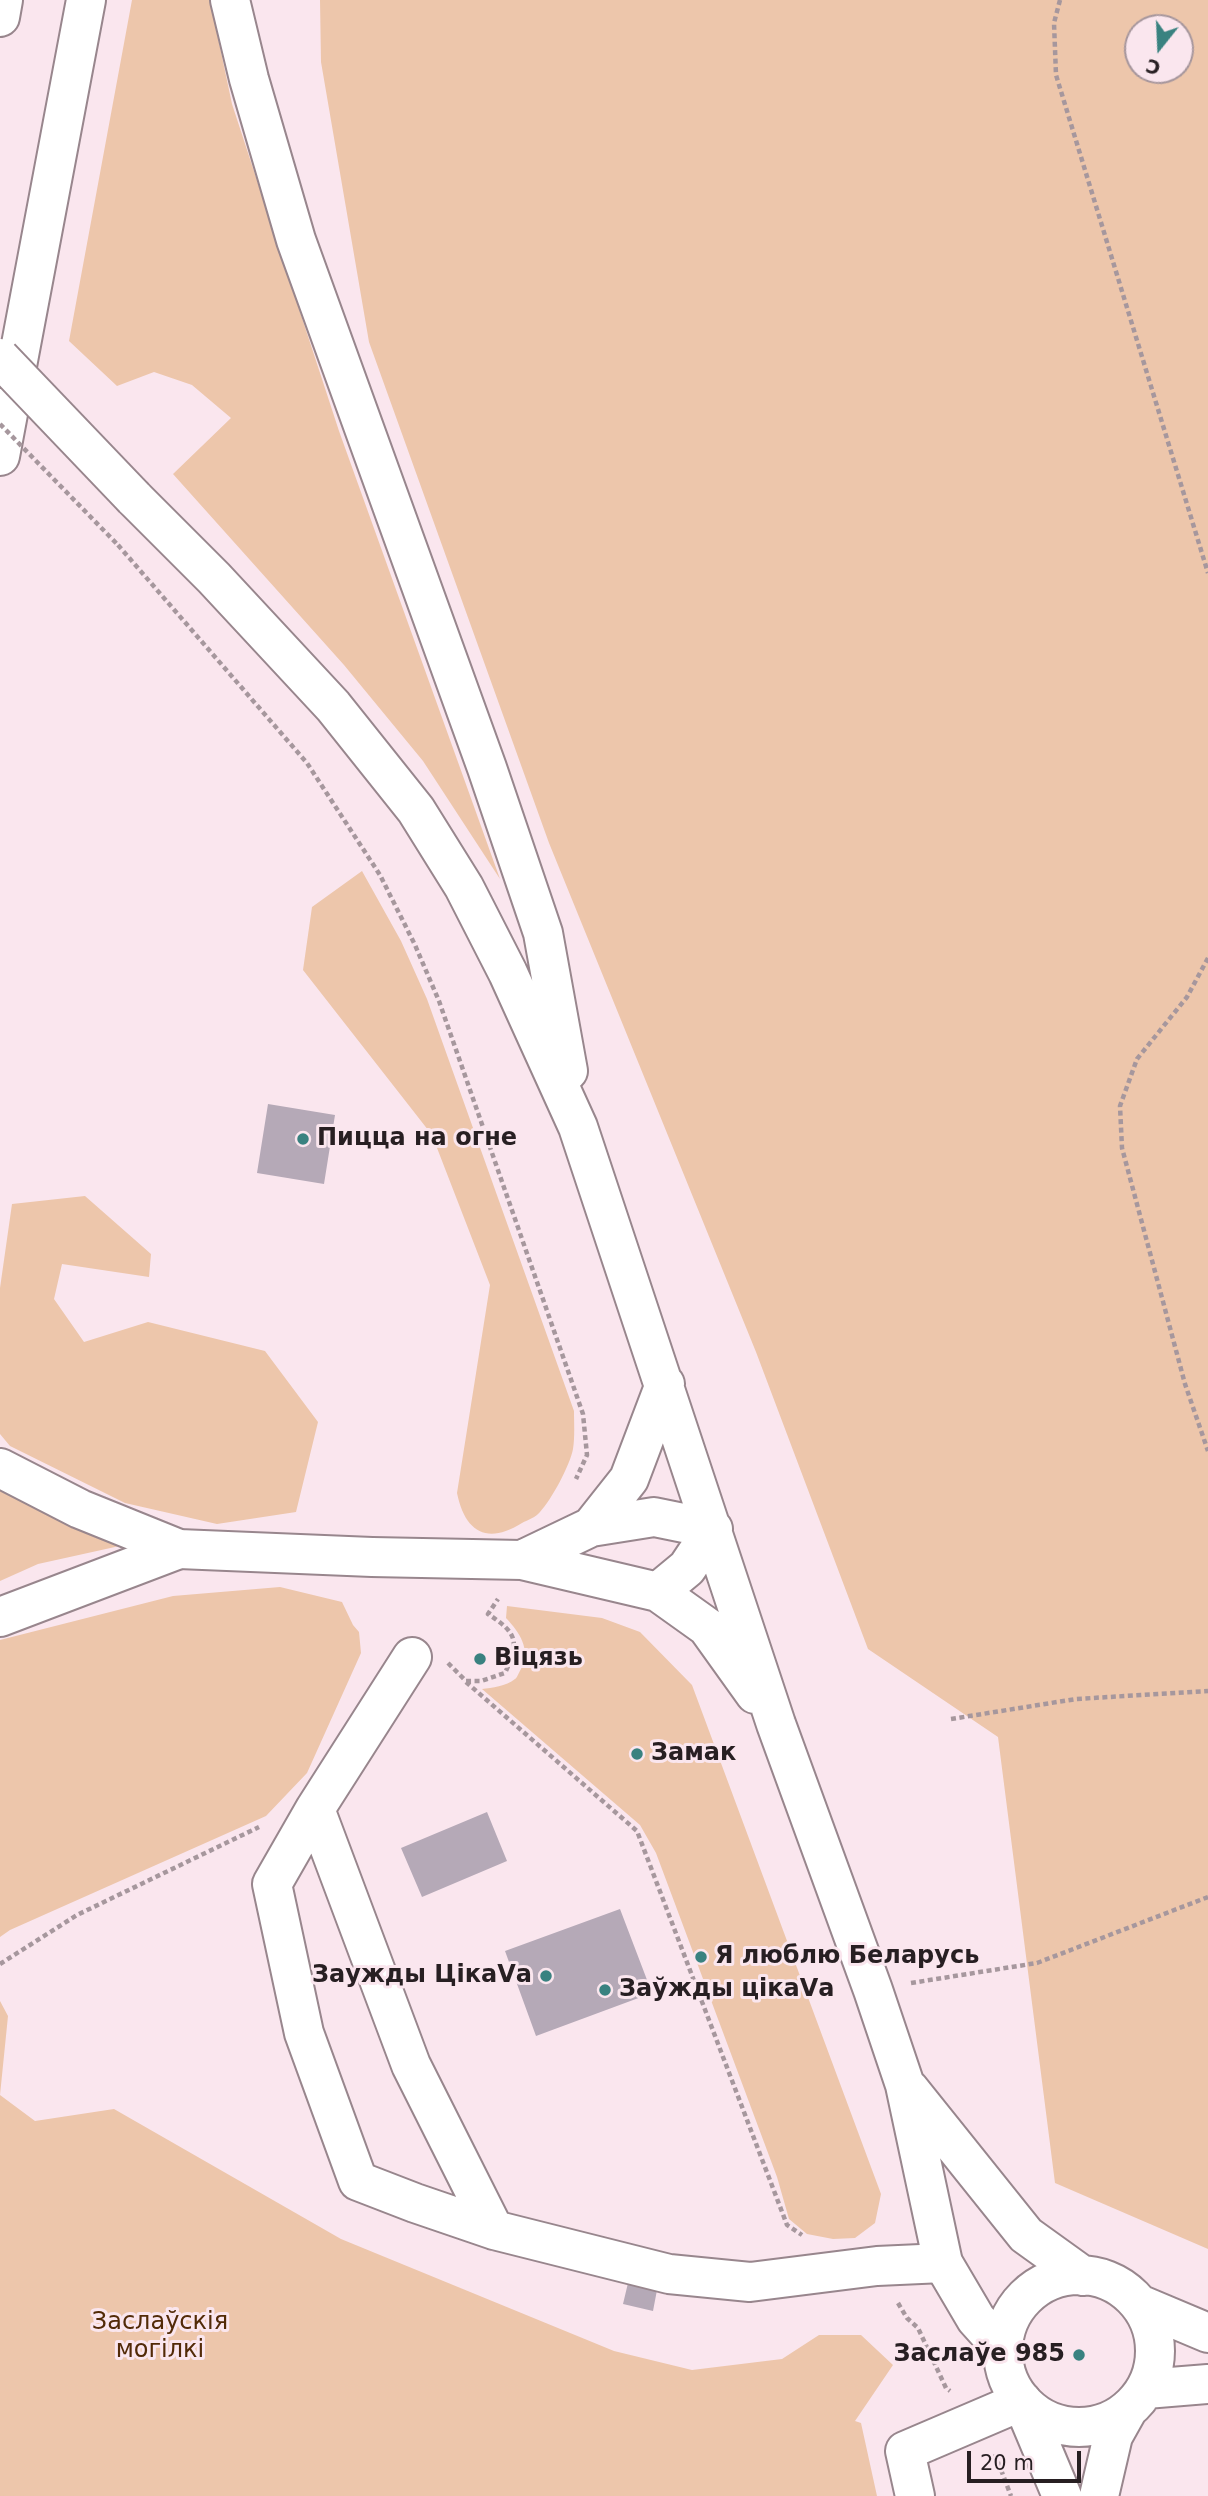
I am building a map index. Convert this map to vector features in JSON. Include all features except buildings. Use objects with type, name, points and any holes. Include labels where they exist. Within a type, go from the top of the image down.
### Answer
[{"type":"main road","points":[[0,17],[3,0]]},
{"type":"main road","points":[[0,456],[86,0]]},
{"type":"main road","points":[[230,0],[249,79],[296,240],[544,933],[578,1128]]},
{"type":"main road","points":[[0,358],[214,578],[333,706],[416,810],[464,887],[496,948],[578,1128],[776,1724],[873,1990],[905,2085],[943,2263],[976,2319],[1003,2349]]},
{"type":"main road","points":[[591,1527],[629,1479],[665,1384]]},
{"type":"main road","points":[[0,1468],[80,1509],[179,1549],[522,1560],[659,1592],[706,1627],[776,1724]]},
{"type":"main road","points":[[522,1560],[591,1527],[654,1517],[713,1529]]},
{"type":"main road","points":[[659,1592],[687,1568],[713,1529]]},
{"type":"main road","points":[[0,1617],[179,1549]]},
{"type":"main road","points":[[412,1657],[315,1809],[272,1884],[304,2033],[358,2180],[494,2230],[669,2274],[750,2282],[877,2266],[943,2263]]},
{"type":"main road","points":[[315,1809],[411,2065],[494,2230]]},
{"type":"main road","points":[[905,2085],[1027,2235],[1083,2276]]},
{"type":"main road","points":[[1062,2496],[1021,2401],[1011,2385],[1004,2367],[1003,2349],[1006,2329],[1015,2310],[1027,2295],[1044,2284],[1063,2277],[1083,2276],[1104,2279],[1124,2289],[1139,2305],[1150,2324],[1155,2346],[1154,2368],[1113,2436],[1099,2496]]},
{"type":"main road","points":[[1139,2305],[1208,2333]]},
{"type":"main road","points":[[1021,2401],[1036,2414],[1053,2423],[1091,2427],[1110,2421],[1136,2400],[1208,2384]]},
{"type":"main road","points":[[915,2496],[905,2451],[1021,2401]]},
{"type":"path","points":[[1059,0],[1054,23],[1056,75],[1208,573]]},
{"type":"path","points":[[0,424],[118,545],[306,763],[380,876],[415,945],[439,1001],[583,1414],[587,1455],[573,1487]]},
{"type":"path","points":[[1208,958],[1187,997],[1137,1059],[1120,1106],[1122,1148],[1185,1384],[1208,1451]]},
{"type":"path","points":[[466,1681],[481,1681],[505,1673],[515,1652],[513,1636],[503,1624],[488,1614],[522,1560]]},
{"type":"path","points":[[412,1657],[440,1655],[637,1831],[787,2225],[811,2241]]},
{"type":"path","points":[[951,1719],[1076,1699],[1208,1691]]},
{"type":"path","points":[[0,1964],[77,1915],[265,1824]]},
{"type":"path","points":[[873,1990],[1037,1963],[1208,1897]]},
{"type":"path","points":[[877,2266],[907,2318],[918,2329],[946,2388],[981,2420],[1011,2496]]},
{"type":"green space","points":[[132,0],[210,0],[232,104],[339,431],[500,879],[423,761],[344,665],[173,474],[231,418],[192,385],[154,372],[117,386],[69,341]]},
{"type":"green space","points":[[320,0],[1208,0],[1208,2249],[1055,2183],[998,1737],[868,1649],[756,1352],[549,843],[369,342],[321,62]]},
{"type":"green space","points":[[362,871],[401,941],[427,999],[574,1411],[573,1449],[550,1499],[534,1517],[498,1533],[479,1531],[472,1525],[457,1493],[490,1285],[432,1135],[303,970],[312,907]]},
{"type":"green space","points":[[85,1196],[151,1254],[149,1277],[62,1264],[54,1299],[84,1342],[148,1322],[265,1351],[318,1422],[296,1512],[217,1524],[125,1503],[10,1446],[0,1434],[0,1288],[12,1204]]},
{"type":"green space","points":[[0,1488],[37,1509],[124,1545],[38,1564],[0,1581]]},
{"type":"green space","points":[[280,1587],[342,1602],[359,1632],[361,1653],[307,1773],[266,1816],[10,1930],[0,1937],[0,1640],[173,1596]]},
{"type":"green space","points":[[507,1606],[602,1618],[640,1632],[692,1685],[881,2194],[875,2223],[855,2238],[833,2239],[807,2234],[789,2219],[777,2177],[656,1853],[640,1825],[482,1689],[511,1681],[524,1662],[523,1642],[506,1618]]},
{"type":"green space","points":[[0,2001],[8,2016],[0,2095]]},
{"type":"green space","name":"Заслаўскія могілкі","points":[[0,2095],[35,2121],[114,2109],[341,2239],[614,2351],[692,2370],[782,2359],[819,2335],[861,2335],[893,2365],[855,2421],[861,2423],[877,2496],[0,2496]]},
{"type":"place","name":"Пицца на огне","points":[[303,1139]]},
{"type":"place","name":"Віцязь","points":[[480,1659]]},
{"type":"place","name":"Замак","points":[[637,1754]]},
{"type":"place","name":"Я люблю Беларусь","points":[[701,1957]]},
{"type":"place","name":"Заужды ЦікаVа","points":[[546,1976]]},
{"type":"place","name":"Заўжды цікаVа","points":[[605,1990]]},
{"type":"place","name":"Заслаўе 985","points":[[1079,2355]]}]
